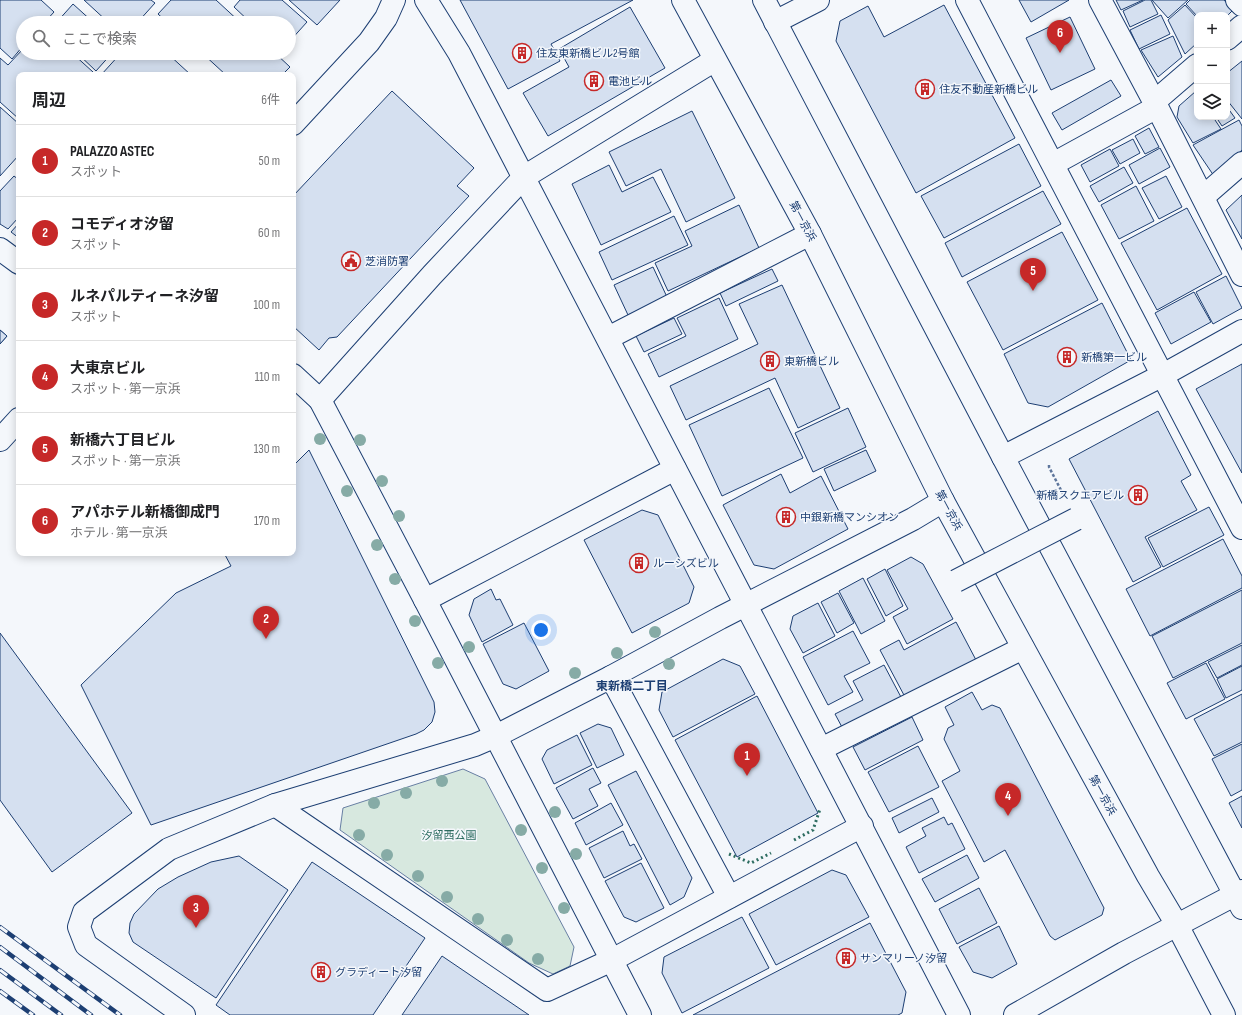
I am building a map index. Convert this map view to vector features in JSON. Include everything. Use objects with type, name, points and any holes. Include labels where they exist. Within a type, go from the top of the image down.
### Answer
[{"type":"main road","points":[[296,121],[369,42],[386,18],[394,0]]},
{"type":"main road","points":[[426,0],[459,53],[959,1015]]},
{"type":"main road","name":"第一京浜","points":[[684,0],[810,234],[943,501],[1148,876],[1178,925],[1224,1015]]},
{"type":"main road","points":[[764,0],[1003,457],[1240,898],[1178,925],[1124,953],[1015,1015]]},
{"type":"main road","points":[[775,22],[818,0]]},
{"type":"main road","points":[[967,0],[1242,528]]},
{"type":"main road","points":[[1100,0],[1156,104],[1242,275]]},
{"type":"main road","points":[[1238,0],[1242,5]]},
{"type":"main road","points":[[1230,36],[1242,26]]},
{"type":"main road","points":[[320,400],[432,275],[524,177],[715,60]]},
{"type":"main road","points":[[1053,164],[1156,104],[1194,68]]},
{"type":"main road","points":[[1203,197],[1242,163]]},
{"type":"main road","points":[[608,338],[810,234]]},
{"type":"main road","points":[[0,249],[16,261]]},
{"type":"main road","points":[[1003,457],[1163,375],[1242,331]]},
{"type":"main road","points":[[296,378],[320,400],[640,1015]]},
{"type":"main road","points":[[0,440],[16,422]]},
{"type":"main road","points":[[425,600],[675,469]]},
{"type":"main road","points":[[184,1015],[86,945],[79,928],[84,912],[169,849],[274,805],[475,745],[496,736],[913,519],[943,501]]},
{"type":"main road","points":[[956,581],[1076,519]]},
{"type":"main road","points":[[822,749],[1023,648]]},
{"type":"main road","points":[[611,677],[729,897]]},
{"type":"main road","points":[[274,805],[547,990],[612,960],[862,826]]},
{"type":"path","points":[[1050,460],[1049,467],[1076,519]]},
{"type":"green space","name":"汐留西公園","points":[[463,769],[485,779],[574,947],[570,966],[553,974],[529,963],[340,830],[343,808]]},
{"type":"building","points":[[0,0],[41,0],[54,12],[50,16],[16,16],[16,54],[12,59],[0,48]]},
{"type":"building","points":[[84,0],[151,0],[155,3],[143,16],[101,16]]},
{"type":"building","points":[[171,0],[216,0],[233,16],[160,16],[158,14]]},
{"type":"building","points":[[240,0],[282,0],[307,22],[296,34],[296,16],[244,16],[234,7]]},
{"type":"building","points":[[289,0],[340,0],[317,25]]},
{"type":"building","name":"住友東新橋ビル2号館","points":[[460,0],[633,0],[551,44],[560,61],[508,89]]},
{"type":"building","points":[[1019,0],[1069,0],[1031,22]]},
{"type":"building","points":[[1116,0],[1143,0],[1121,10]]},
{"type":"building","points":[[1145,0],[1151,0],[1158,14],[1130,27],[1123,11]]},
{"type":"building","points":[[1152,0],[1188,0],[1168,18]]},
{"type":"building","points":[[1190,0],[1224,0],[1233,10],[1230,13],[1194,13],[1186,4]]},
{"type":"building","points":[[73,4],[86,16],[62,16]]},
{"type":"building","name":"住友不動産新橋ビル","points":[[944,5],[1015,138],[916,193],[836,41],[840,21],[868,6],[884,37]]},
{"type":"building","points":[[1185,5],[1194,15],[1194,46],[1185,54],[1168,20]]},
{"type":"building","name":"電池ビル","points":[[630,7],[665,68],[548,136],[523,93],[569,67],[559,49]]},
{"type":"building","points":[[1161,15],[1170,34],[1139,49],[1130,30]]},
{"type":"building","points":[[1070,17],[1095,69],[1051,90],[1026,38]]},
{"type":"building","points":[[1173,36],[1182,57],[1158,77],[1141,50]]},
{"type":"building","points":[[16,56],[16,60],[80,60],[93,72],[16,72],[16,116],[0,102],[0,58],[8,65]]},
{"type":"building","points":[[84,60],[106,60],[96,71]]},
{"type":"building","points":[[115,60],[175,60],[188,72],[104,72]]},
{"type":"building","points":[[210,60],[282,60],[290,67],[285,72],[223,72]]},
{"type":"building","points":[[1242,61],[1242,119],[1230,104],[1230,71]]},
{"type":"building","points":[[1111,80],[1121,96],[1062,130],[1052,113]]},
{"type":"building","name":"芝消防署","points":[[392,91],[474,168],[457,186],[469,196],[337,337],[329,338],[319,350],[296,329],[296,193]]},
{"type":"building","points":[[1194,93],[1194,120],[1215,120],[1221,129],[1193,143],[1177,117],[1179,106]]},
{"type":"building","points":[[0,107],[16,121],[16,158],[0,176]]},
{"type":"building","points":[[692,111],[735,198],[686,222],[661,169],[626,186],[609,152]]},
{"type":"building","points":[[1230,111],[1235,118],[1222,126],[1218,120],[1230,120]]},
{"type":"building","points":[[1239,120],[1242,126],[1242,150],[1214,176],[1193,145]]},
{"type":"building","points":[[1149,128],[1159,147],[1145,154],[1135,136]]},
{"type":"building","points":[[1133,139],[1140,153],[1120,164],[1112,150]]},
{"type":"building","points":[[1019,144],[1041,186],[944,238],[921,196]]},
{"type":"building","points":[[1160,148],[1170,167],[1139,184],[1129,165]]},
{"type":"building","points":[[1110,149],[1119,166],[1090,182],[1081,165]]},
{"type":"building","points":[[609,165],[622,192],[653,177],[671,212],[601,245],[572,184]]},
{"type":"building","points":[[1124,167],[1133,183],[1099,202],[1090,186]]},
{"type":"building","points":[[14,176],[16,178],[16,220],[8,229],[0,224],[0,191]]},
{"type":"building","points":[[1166,176],[1182,207],[1159,219],[1142,188]]},
{"type":"building","points":[[1136,186],[1154,221],[1119,239],[1101,205]]},
{"type":"building","points":[[1043,191],[1061,224],[962,277],[945,243]]},
{"type":"building","points":[[1242,195],[1242,239],[1226,210]]},
{"type":"building","points":[[739,205],[759,248],[668,291],[655,263],[692,246],[685,231]]},
{"type":"building","points":[[1187,208],[1222,274],[1157,310],[1121,243]]},
{"type":"building","points":[[674,216],[688,245],[612,280],[599,252]]},
{"type":"building","points":[[16,226],[16,236],[11,232]]},
{"type":"building","points":[[1062,232],[1098,300],[1003,350],[967,282]]},
{"type":"building","points":[[653,267],[667,297],[628,315],[614,285]]},
{"type":"building","points":[[772,269],[778,281],[726,306],[720,293]]},
{"type":"building","points":[[1226,276],[1242,308],[1213,324],[1196,292]]},
{"type":"building","name":"東新橋ビル","points":[[782,285],[840,408],[798,428],[775,378],[686,420],[670,386],[758,344],[739,304]]},
{"type":"building","points":[[1194,292],[1211,322],[1171,344],[1155,313]]},
{"type":"building","points":[[719,298],[738,339],[659,377],[648,354],[686,336],[677,318]]},
{"type":"building","name":"新橋第一ビル","points":[[1102,303],[1131,360],[1048,407],[1028,403],[1004,354]]},
{"type":"building","points":[[674,318],[682,334],[644,352],[636,336]]},
{"type":"building","points":[[0,330],[7,336],[0,344]]},
{"type":"building","points":[[0,330],[7,336],[0,344]]},
{"type":"building","points":[[1242,364],[1242,473],[1196,389]]},
{"type":"building","points":[[769,388],[803,458],[722,496],[689,425]]},
{"type":"building","points":[[848,408],[866,447],[813,472],[795,433]]},
{"type":"building","name":"新橋スクエアビル","points":[[1158,411],[1191,475],[1181,481],[1197,510],[1145,537],[1161,567],[1133,582],[1069,459]]},
{"type":"building","points":[[309,450],[434,702],[435,712],[432,722],[424,730],[416,734],[151,825],[81,685],[176,593],[231,566],[226,556],[296,556],[296,463]]},
{"type":"building","points":[[866,450],[876,471],[834,491],[824,469]]},
{"type":"building","name":"中銀新橋マンシオン","points":[[781,474],[790,493],[821,476],[848,529],[774,569],[754,565],[723,505]]},
{"type":"building","points":[[1209,507],[1224,535],[1163,567],[1148,538]]},
{"type":"building","name":"ルーシズビル","points":[[642,510],[658,515],[694,587],[689,603],[632,633],[584,540]]},
{"type":"building","points":[[1223,539],[1242,576],[1242,588],[1150,636],[1126,589]]},
{"type":"building","points":[[911,557],[923,564],[953,619],[907,644],[893,617],[908,609],[887,570]]},
{"type":"building","points":[[885,569],[903,606],[886,616],[867,579]]},
{"type":"building","points":[[863,578],[885,621],[861,634],[839,591]]},
{"type":"building","points":[[491,589],[496,600],[500,599],[513,625],[482,642],[469,615],[474,599]]},
{"type":"building","points":[[1242,590],[1242,643],[1173,678],[1152,636]]},
{"type":"building","points":[[838,593],[854,623],[837,633],[821,602]]},
{"type":"building","points":[[818,603],[835,636],[803,653],[790,629],[793,616]]},
{"type":"building","points":[[956,622],[976,660],[905,697],[880,650],[899,640],[904,650]]},
{"type":"building","points":[[524,623],[549,671],[516,689],[503,684],[483,644]]},
{"type":"building","points":[[853,631],[870,663],[844,676],[853,692],[828,705],[803,657]]},
{"type":"building","points":[[0,633],[132,813],[52,872],[0,800]]},
{"type":"building","points":[[1242,645],[1242,665],[1217,678],[1208,662]]},
{"type":"building","points":[[723,659],[740,666],[755,694],[673,737],[659,710],[662,692]]},
{"type":"building","points":[[1206,663],[1225,699],[1186,719],[1167,683]]},
{"type":"building","points":[[884,665],[902,699],[843,729],[835,714],[863,700],[853,681]]},
{"type":"building","points":[[1242,666],[1242,690],[1226,698],[1217,679]]},
{"type":"building","points":[[972,692],[982,710],[992,705],[1000,708],[1104,908],[1102,915],[1055,940],[1050,936],[1005,850],[984,862],[942,781],[960,771],[944,739],[948,728],[954,725],[945,707]]},
{"type":"building","points":[[1242,694],[1242,742],[1214,756],[1194,719]]},
{"type":"building","points":[[757,696],[818,813],[737,857],[675,740]]},
{"type":"building","points":[[912,717],[923,740],[865,770],[853,747]]},
{"type":"building","points":[[598,724],[611,728],[624,755],[597,768],[580,733]]},
{"type":"building","points":[[577,735],[592,765],[554,784],[542,759],[547,750]]},
{"type":"building","points":[[1242,744],[1242,790],[1231,796],[1212,759]]},
{"type":"building","points":[[918,746],[939,787],[889,812],[868,772]]},
{"type":"building","points":[[593,768],[601,783],[589,789],[598,806],[573,819],[556,788]]},
{"type":"building","points":[[636,771],[692,878],[684,897],[670,905],[608,785]]},
{"type":"building","points":[[1242,796],[1242,828],[1229,803]]},
{"type":"building","points":[[932,798],[939,812],[899,833],[892,818]]},
{"type":"building","points":[[611,803],[623,825],[586,845],[575,823]]},
{"type":"building","points":[[944,817],[948,825],[952,823],[965,849],[919,873],[906,847],[926,836],[922,828]]},
{"type":"building","points":[[623,831],[630,846],[634,844],[642,859],[604,878],[589,848]]},
{"type":"building","points":[[967,855],[979,878],[935,902],[922,879]]},
{"type":"building","points":[[239,856],[288,890],[216,998],[133,942],[129,933],[130,923],[134,914],[158,889],[178,877],[211,862]]},
{"type":"building","name":"グラディート汐留","points":[[312,862],[425,938],[373,1015],[230,1015],[216,1005]]},
{"type":"building","points":[[641,863],[664,908],[636,922],[624,917],[605,881]]},
{"type":"building","points":[[832,870],[846,875],[869,917],[776,965],[749,914]]},
{"type":"building","points":[[979,888],[997,923],[957,944],[939,909]]},
{"type":"building","points":[[742,917],[769,968],[682,1013],[662,973],[664,957]]},
{"type":"building","name":"サンマリーノ汐留","points":[[870,923],[906,992],[902,1013],[898,1015],[693,1015]]},
{"type":"building","points":[[999,926],[1017,964],[992,978],[973,972],[959,947]]},
{"type":"building","points":[[442,956],[529,1015],[402,1015]]},
{"type":"railway","points":[[0,927],[120,1015]]},
{"type":"railway","points":[[0,947],[91,1015]]},
{"type":"railway","points":[[0,970],[61,1015]]},
{"type":"railway","points":[[0,991],[33,1015]]},
{"type":"hedge","points":[[794,840],[813,830],[820,809]]},
{"type":"hedge","points":[[729,854],[751,863],[771,853]]},
{"type":"place","name":"住友東新橋ビル2号館","points":[[522,53]]},
{"type":"place","name":"アパホテル新橋御成門","points":[[1060,53]]},
{"type":"place","name":"電池ビル","points":[[594,81]]},
{"type":"place","name":"住友不動産新橋ビル","points":[[925,89]]},
{"type":"place","name":"芝消防署","points":[[351,261]]},
{"type":"place","name":"新橋六丁目ビル","points":[[1033,291]]},
{"type":"place","name":"新橋第一ビル","points":[[1067,357]]},
{"type":"place","name":"東新橋ビル","points":[[770,361]]},
{"type":"place","name":"新橋スクエアビル","points":[[1138,495]]},
{"type":"place","name":"中銀新橋マンシオン","points":[[786,517]]},
{"type":"place","name":"ルーシズビル","points":[[639,563]]},
{"type":"place","name":"コモディオ汐留","points":[[266,639]]},
{"type":"place","name":"PALAZZO ASTEC","points":[[747,776]]},
{"type":"place","name":"大東京ビル","points":[[1008,816]]},
{"type":"place","name":"ルネパルティーネ汐留","points":[[196,928]]},
{"type":"place","name":"サンマリーノ汐留","points":[[846,958]]},
{"type":"place","name":"グラディート汐留","points":[[321,972]]},
{"type":"district","name":"東新橋二丁目","points":[[632,686]]}]
